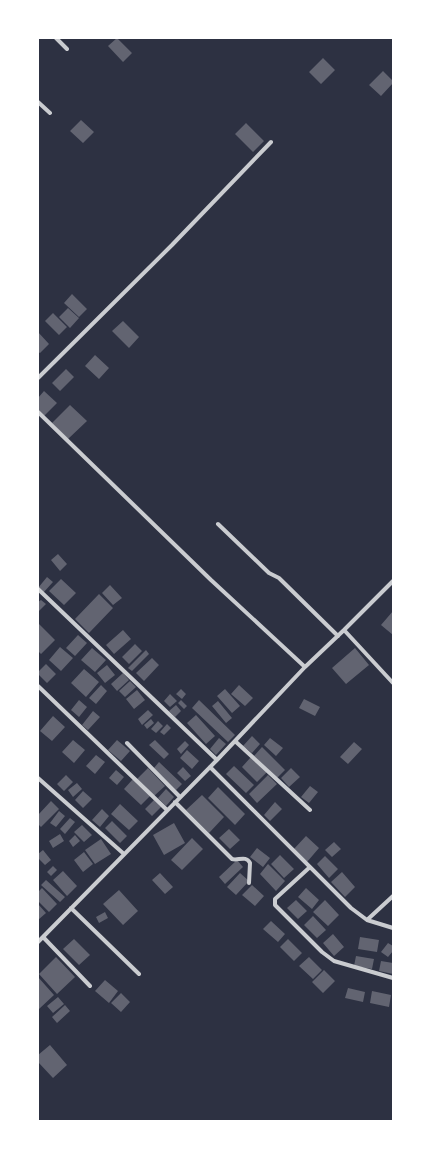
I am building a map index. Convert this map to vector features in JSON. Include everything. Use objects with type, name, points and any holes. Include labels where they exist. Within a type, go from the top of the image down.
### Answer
[{"type":"street","points":[[56,38],[68,49]]},
{"type":"street","points":[[38,102],[50,113]]},
{"type":"street","points":[[38,378],[172,245],[271,142]]},
{"type":"street","points":[[38,412],[211,580],[305,667]]},
{"type":"street","points":[[218,524],[269,573],[279,578],[338,636]]},
{"type":"street","points":[[38,942],[217,760],[305,667],[393,581]]},
{"type":"street","points":[[38,589],[217,760]]},
{"type":"street","points":[[344,630],[393,684]]},
{"type":"street","points":[[38,686],[167,810]]},
{"type":"street","points":[[235,741],[310,810]]},
{"type":"street","points":[[127,743],[180,797]]},
{"type":"street","points":[[210,767],[350,908],[367,920],[393,928]]},
{"type":"street","points":[[38,778],[124,854]]},
{"type":"street","points":[[175,802],[232,859],[245,858],[248,860],[250,863],[249,883]]},
{"type":"street","points":[[310,867],[275,899],[275,904],[322,952],[334,961],[393,978]]},
{"type":"street","points":[[367,920],[393,896]]},
{"type":"street","points":[[72,908],[139,974]]},
{"type":"street","points":[[43,937],[90,986]]},
{"type":"building","points":[[117,38],[132,53],[123,62],[108,46]]},
{"type":"building","points":[[323,58],[335,70],[321,84],[309,72]]},
{"type":"building","points":[[383,71],[393,81],[393,83],[381,96],[369,85]]},
{"type":"building","points":[[81,120],[94,132],[83,143],[70,131]]},
{"type":"building","points":[[246,123],[264,141],[253,152],[235,134]]},
{"type":"building","points":[[72,294],[87,309],[79,317],[64,303]]},
{"type":"building","points":[[68,308],[79,318],[70,328],[59,317]]},
{"type":"building","points":[[53,313],[67,327],[59,335],[45,321]]},
{"type":"building","points":[[123,321],[139,337],[129,348],[112,331]]},
{"type":"building","points":[[38,332],[49,344],[40,353],[38,352]]},
{"type":"building","points":[[95,355],[109,368],[99,379],[85,366]]},
{"type":"building","points":[[66,369],[74,377],[60,391],[52,383]]},
{"type":"building","points":[[44,391],[57,403],[44,416],[38,410],[38,398]]},
{"type":"building","points":[[70,405],[87,421],[68,439],[52,423]]},
{"type":"building","points":[[58,554],[67,564],[60,571],[51,560]]},
{"type":"building","points":[[47,577],[53,582],[43,593],[38,588]]},
{"type":"building","points":[[61,579],[76,593],[64,605],[49,591]]},
{"type":"building","points":[[110,585],[122,598],[113,605],[102,593]]},
{"type":"building","points":[[99,594],[113,608],[89,633],[75,619]]},
{"type":"building","points":[[41,600],[46,604],[38,612],[38,602]]},
{"type":"building","points":[[393,611],[393,635],[381,625]]},
{"type":"building","points":[[38,623],[55,640],[41,654],[38,651]]},
{"type":"building","points":[[123,630],[131,639],[114,654],[106,645]]},
{"type":"building","points":[[78,635],[87,643],[75,656],[66,648]]},
{"type":"building","points":[[135,644],[142,651],[129,664],[122,657]]},
{"type":"building","points":[[60,647],[73,658],[61,671],[49,660]]},
{"type":"building","points":[[92,648],[106,660],[95,672],[81,660]]},
{"type":"building","points":[[355,648],[369,665],[346,684],[332,668]]},
{"type":"building","points":[[146,650],[149,654],[132,671],[128,668]]},
{"type":"building","points":[[152,658],[159,665],[144,681],[136,673]]},
{"type":"building","points":[[46,664],[56,674],[47,683],[38,674],[38,672]]},
{"type":"building","points":[[107,665],[115,675],[105,683],[97,673]]},
{"type":"building","points":[[84,669],[99,682],[86,697],[71,683]]},
{"type":"building","points":[[123,673],[129,680],[117,691],[111,684]]},
{"type":"building","points":[[130,681],[136,687],[125,697],[119,691]]},
{"type":"building","points":[[101,685],[107,691],[96,704],[89,698]]},
{"type":"building","points":[[239,685],[253,698],[245,706],[231,694]]},
{"type":"building","points":[[181,689],[186,694],[182,699],[176,694]]},
{"type":"building","points":[[225,689],[240,706],[232,713],[217,696]]},
{"type":"building","points":[[137,690],[145,700],[134,709],[126,699]]},
{"type":"building","points":[[170,694],[177,701],[170,707],[164,701]]},
{"type":"building","points":[[304,699],[320,707],[315,716],[299,708]]},
{"type":"building","points":[[79,700],[87,707],[79,717],[71,710]]},
{"type":"building","points":[[181,700],[187,706],[184,709],[178,703]]},
{"type":"building","points":[[199,700],[235,735],[228,742],[192,708]]},
{"type":"building","points":[[218,701],[232,718],[226,723],[212,706]]},
{"type":"building","points":[[176,705],[181,711],[175,717],[169,711]]},
{"type":"building","points":[[148,710],[153,715],[142,725],[138,719]]},
{"type":"building","points":[[93,711],[100,717],[88,730],[82,725]]},
{"type":"building","points":[[196,715],[215,736],[206,744],[187,723]]},
{"type":"building","points":[[53,716],[65,727],[52,741],[40,731]]},
{"type":"building","points":[[151,719],[154,723],[147,729],[144,725]]},
{"type":"building","points":[[158,721],[163,726],[156,733],[151,729]]},
{"type":"building","points":[[167,724],[171,728],[164,735],[160,732]]},
{"type":"building","points":[[252,736],[260,744],[252,753],[243,746]]},
{"type":"building","points":[[219,738],[226,744],[216,755],[210,749]]},
{"type":"building","points":[[270,738],[283,748],[276,756],[264,745]]},
{"type":"building","points":[[73,740],[85,750],[74,763],[62,752]]},
{"type":"building","points":[[117,740],[130,751],[121,761],[108,750]]},
{"type":"building","points":[[155,740],[169,754],[164,759],[149,745]]},
{"type":"building","points":[[185,741],[189,745],[181,754],[177,749]]},
{"type":"building","points":[[354,742],[362,749],[348,764],[340,757]]},
{"type":"building","points":[[262,747],[285,770],[277,778],[254,756]]},
{"type":"building","points":[[187,750],[199,761],[192,769],[180,758]]},
{"type":"building","points":[[96,755],[105,762],[95,774],[86,766]]},
{"type":"building","points":[[251,757],[267,772],[257,782],[242,767]]},
{"type":"building","points":[[159,762],[182,784],[176,790],[154,768]]},
{"type":"building","points":[[234,766],[254,785],[246,793],[226,774]]},
{"type":"building","points":[[183,767],[191,776],[185,781],[177,773]]},
{"type":"building","points":[[148,768],[165,786],[154,796],[137,779]]},
{"type":"building","points":[[291,768],[300,777],[289,787],[281,778]]},
{"type":"building","points":[[116,770],[124,777],[117,785],[109,778]]},
{"type":"building","points":[[66,775],[73,782],[64,791],[57,784]]},
{"type":"building","points":[[268,775],[277,784],[257,803],[249,794]]},
{"type":"building","points":[[133,779],[151,795],[141,805],[124,789]]},
{"type":"building","points":[[77,783],[82,789],[73,797],[68,790]]},
{"type":"building","points":[[310,786],[318,792],[309,803],[301,797]]},
{"type":"building","points":[[218,787],[245,814],[235,825],[208,798]]},
{"type":"building","points":[[166,789],[174,797],[166,806],[158,798]]},
{"type":"building","points":[[83,791],[92,799],[83,808],[75,800]]},
{"type":"building","points":[[202,795],[224,817],[209,833],[186,810]]},
{"type":"building","points":[[154,800],[161,807],[152,816],[145,809]]},
{"type":"building","points":[[51,801],[59,809],[41,827],[38,824],[38,815]]},
{"type":"building","points":[[275,802],[282,809],[270,821],[264,815]]},
{"type":"building","points":[[120,804],[138,821],[129,830],[111,814]]},
{"type":"building","points":[[102,809],[109,816],[100,827],[92,820]]},
{"type":"building","points":[[59,811],[65,816],[56,827],[50,823]]},
{"type":"building","points":[[70,818],[75,822],[65,834],[60,829]]},
{"type":"building","points":[[112,821],[127,836],[120,843],[105,828]]},
{"type":"building","points":[[174,823],[185,843],[164,855],[153,835]]},
{"type":"building","points":[[82,825],[92,835],[84,842],[74,832]]},
{"type":"building","points":[[229,829],[240,840],[230,849],[219,838]]},
{"type":"building","points":[[60,834],[64,841],[53,848],[49,841]]},
{"type":"building","points":[[75,835],[80,841],[73,847],[69,841]]},
{"type":"building","points":[[306,836],[319,848],[307,862],[293,850]]},
{"type":"building","points":[[192,838],[203,849],[182,870],[171,860]]},
{"type":"building","points":[[101,839],[111,854],[95,864],[85,850]]},
{"type":"building","points":[[334,842],[341,849],[332,857],[325,850]]},
{"type":"building","points":[[257,848],[270,858],[263,867],[250,857]]},
{"type":"building","points":[[43,850],[51,860],[45,865],[38,858],[38,854]]},
{"type":"building","points":[[84,852],[93,864],[83,872],[74,860]]},
{"type":"building","points":[[280,855],[294,869],[284,878],[271,864]]},
{"type":"building","points":[[325,856],[338,869],[329,878],[317,864]]},
{"type":"building","points":[[237,860],[243,867],[225,884],[219,877]]},
{"type":"building","points":[[268,864],[285,881],[276,891],[260,874]]},
{"type":"building","points":[[53,866],[57,870],[51,876],[47,872]]},
{"type":"building","points":[[63,871],[77,886],[67,896],[53,880]]},
{"type":"building","points":[[342,872],[355,887],[345,897],[331,882]]},
{"type":"building","points":[[160,873],[173,887],[165,894],[152,880]]},
{"type":"building","points":[[240,873],[249,881],[236,895],[227,887]]},
{"type":"building","points":[[46,880],[65,897],[60,902],[41,885]]},
{"type":"building","points":[[252,885],[264,896],[255,906],[242,895]]},
{"type":"building","points":[[42,888],[57,904],[49,912],[38,901],[38,892]]},
{"type":"building","points":[[306,888],[319,900],[312,909],[298,897]]},
{"type":"building","points":[[119,890],[138,911],[123,925],[103,904]]},
{"type":"building","points":[[296,900],[307,911],[298,919],[287,908]]},
{"type":"building","points":[[325,900],[339,915],[328,926],[313,912]]},
{"type":"building","points":[[38,904],[46,913],[38,920]]},
{"type":"building","points":[[105,912],[108,918],[99,923],[96,917]]},
{"type":"building","points":[[313,916],[326,930],[317,938],[304,925]]},
{"type":"building","points":[[271,921],[285,934],[278,942],[263,929]]},
{"type":"building","points":[[333,934],[344,947],[334,956],[323,943]]},
{"type":"building","points":[[360,937],[379,940],[377,952],[358,949]]},
{"type":"building","points":[[74,939],[90,955],[79,965],[63,949]]},
{"type":"building","points":[[288,939],[302,953],[294,961],[280,947]]},
{"type":"building","points":[[388,943],[393,946],[393,951],[388,957],[381,952]]},
{"type":"building","points":[[356,956],[374,959],[372,969],[354,966]]},
{"type":"building","points":[[56,957],[75,977],[57,994],[39,974]]},
{"type":"building","points":[[309,957],[322,970],[313,979],[299,966]]},
{"type":"building","points":[[381,961],[393,963],[393,974],[379,971]]},
{"type":"building","points":[[324,970],[335,981],[323,993],[312,982]]},
{"type":"building","points":[[38,977],[54,995],[39,1009],[38,1007]]},
{"type":"building","points":[[105,980],[118,991],[109,1003],[95,991]]},
{"type":"building","points":[[348,988],[365,992],[363,1002],[345,998]]},
{"type":"building","points":[[372,991],[391,995],[389,1007],[370,1003]]},
{"type":"building","points":[[121,993],[130,1002],[121,1012],[111,1003]]},
{"type":"building","points":[[58,997],[64,1004],[53,1013],[47,1006]]},
{"type":"building","points":[[65,1005],[70,1011],[57,1023],[52,1017]]},
{"type":"building","points":[[50,1045],[67,1065],[53,1078],[38,1062],[38,1055]]}]
